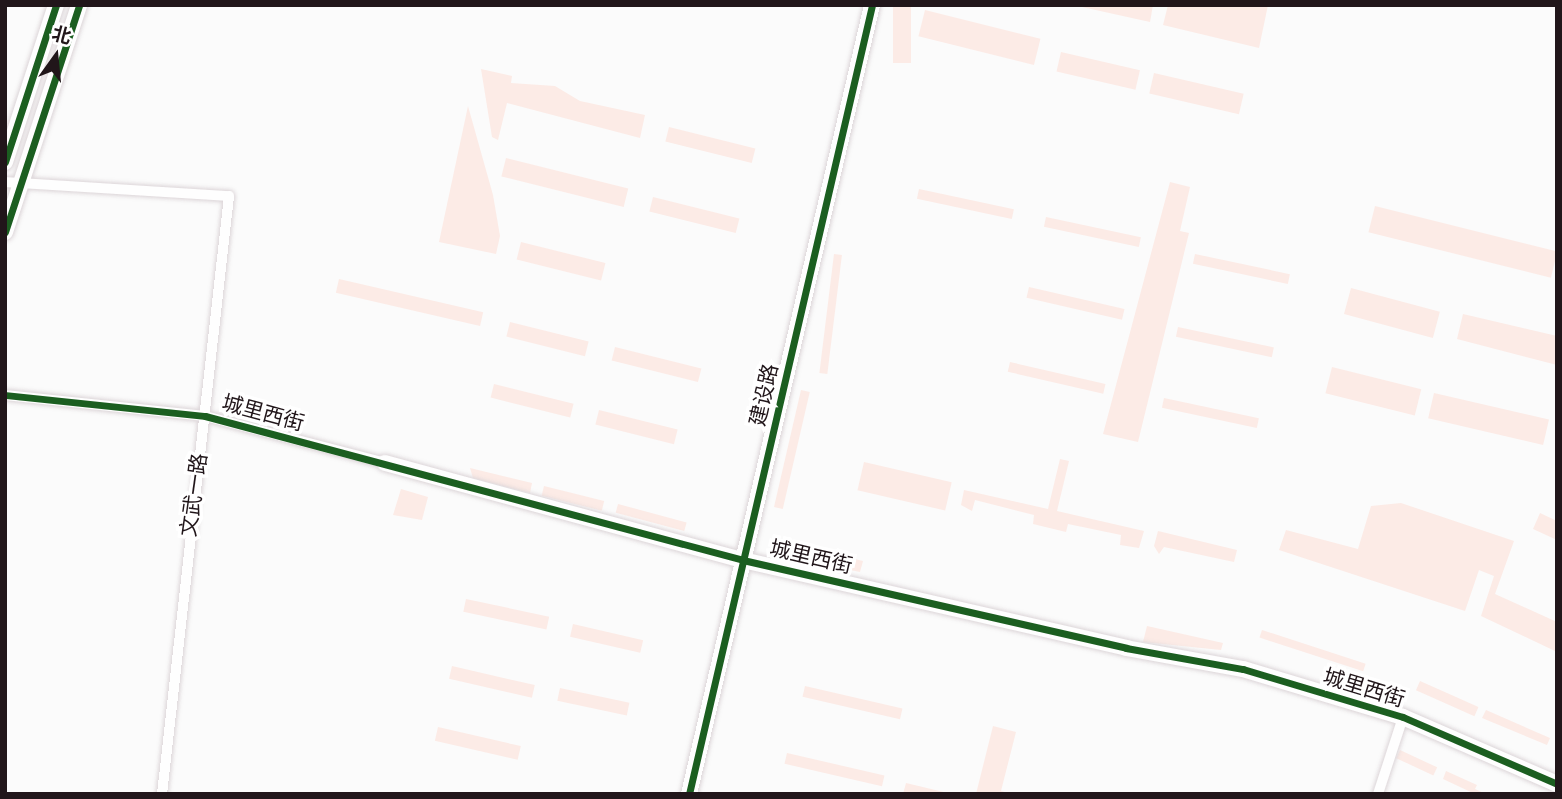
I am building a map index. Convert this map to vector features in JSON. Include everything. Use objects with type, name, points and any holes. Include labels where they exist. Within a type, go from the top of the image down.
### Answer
[{"type":"street","points":[[5,162],[55,5]]},
{"type":"street","points":[[5,232],[13,182],[79,5]]},
{"type":"street","name":"建设路","points":[[689,794],[872,5]]},
{"type":"street","name":"文武一路","points":[[13,182],[229,196],[205,416],[185,555],[162,794]]},
{"type":"street","name":"城里西街","points":[[5,396],[205,416],[743,560],[1126,648],[1243,669],[1403,718],[1557,784]]},
{"type":"street","points":[[1378,794],[1403,718]]},
{"type":"shaded area","points":[[893,5],[911,5],[911,63],[893,63]]},
{"type":"shaded area","points":[[1073,5],[1153,5],[1150,22]]},
{"type":"shaded area","points":[[1168,5],[1268,5],[1259,48],[1163,25]]},
{"type":"shaded area","points":[[925,10],[1040,39],[1034,65],[918,36]]},
{"type":"shaded area","points":[[1061,52],[1140,70],[1135,90],[1057,71]]},
{"type":"shaded area","points":[[481,69],[512,76],[511,83],[555,86],[580,101],[645,115],[640,138],[507,103],[498,140],[492,137]]},
{"type":"shaded area","points":[[1154,73],[1244,94],[1239,114],[1149,93]]},
{"type":"shaded area","points":[[468,106],[493,195],[500,236],[496,254],[439,242]]},
{"type":"shaded area","points":[[669,127],[755,149],[752,163],[665,142]]},
{"type":"shaded area","points":[[506,158],[628,188],[624,207],[501,176]]},
{"type":"shaded area","points":[[1170,182],[1190,187],[1180,231],[1189,233],[1138,442],[1103,434]]},
{"type":"shaded area","points":[[919,189],[1014,209],[1012,219],[917,199]]},
{"type":"shaded area","points":[[653,197],[739,219],[736,233],[649,212]]},
{"type":"shaded area","points":[[1375,206],[1557,251],[1551,278],[1368,232]]},
{"type":"shaded area","points":[[1046,217],[1141,237],[1139,247],[1044,227]]},
{"type":"shaded area","points":[[521,242],[605,263],[601,281],[517,259]]},
{"type":"shaded area","points":[[834,254],[842,255],[827,374],[819,373]]},
{"type":"shaded area","points":[[1195,254],[1290,274],[1288,284],[1193,264]]},
{"type":"shaded area","points":[[339,279],[483,312],[480,326],[336,293]]},
{"type":"shaded area","points":[[1029,287],[1124,309],[1122,320],[1027,298]]},
{"type":"shaded area","points":[[1351,288],[1440,312],[1433,338],[1344,314]]},
{"type":"shaded area","points":[[1463,314],[1557,336],[1557,365],[1457,339]]},
{"type":"shaded area","points":[[510,322],[589,342],[585,356],[506,337]]},
{"type":"shaded area","points":[[1178,327],[1274,347],[1272,357],[1176,337]]},
{"type":"shaded area","points":[[615,347],[701,369],[698,382],[612,361]]},
{"type":"shaded area","points":[[1010,362],[1105,384],[1103,394],[1008,372]]},
{"type":"shaded area","points":[[1332,367],[1421,389],[1415,415],[1325,393]]},
{"type":"shaded area","points":[[494,384],[574,404],[570,417],[491,398]]},
{"type":"shaded area","points":[[801,390],[810,392],[783,509],[774,507]]},
{"type":"shaded area","points":[[1434,393],[1549,420],[1543,445],[1428,418]]},
{"type":"shaded area","points":[[1164,398],[1259,418],[1257,428],[1162,408]]},
{"type":"shaded area","points":[[599,410],[678,430],[674,444],[595,425]]},
{"type":"shaded area","points":[[1060,459],[1069,461],[1057,511],[1144,531],[1139,548],[1120,545],[1121,535],[1068,524],[1066,532],[1033,524],[1034,515],[975,500],[972,511],[961,505],[964,490],[1048,509]]},
{"type":"shaded area","points":[[864,462],[952,482],[945,511],[857,490]]},
{"type":"shaded area","points":[[470,468],[532,483],[530,493],[473,478]]},
{"type":"shaded area","points":[[544,486],[604,501],[602,511],[542,496]]},
{"type":"shaded area","points":[[401,489],[428,497],[422,520],[393,515]]},
{"type":"shaded area","points":[[1401,503],[1514,541],[1495,594],[1557,622],[1557,652],[1481,616],[1494,576],[1479,570],[1465,611],[1279,550],[1286,530],[1358,549],[1371,506]]},
{"type":"shaded area","points":[[618,504],[687,522],[684,531],[616,513]]},
{"type":"shaded area","points":[[1540,513],[1557,521],[1557,540],[1533,529]]},
{"type":"shaded area","points":[[1158,531],[1237,550],[1234,562],[1164,547],[1159,554],[1154,546]]},
{"type":"shaded area","points":[[818,550],[863,561],[860,572],[816,563]]},
{"type":"shaded area","points":[[466,599],[549,617],[546,629],[463,612]]},
{"type":"shaded area","points":[[573,624],[643,640],[640,653],[570,637]]},
{"type":"shaded area","points":[[1147,626],[1223,643],[1221,650],[1143,642]]},
{"type":"shaded area","points":[[1262,630],[1366,664],[1363,671],[1260,638]]},
{"type":"shaded area","points":[[452,666],[535,685],[532,698],[449,679]]},
{"type":"shaded area","points":[[1420,681],[1478,707],[1474,716],[1416,690]]},
{"type":"shaded area","points":[[805,686],[902,708],[900,719],[803,697]]},
{"type":"shaded area","points":[[560,688],[629,703],[627,715],[557,701]]},
{"type":"shaded area","points":[[1486,710],[1550,738],[1547,745],[1482,718]]},
{"type":"shaded area","points":[[993,726],[1016,732],[1001,791],[1012,794],[976,794]]},
{"type":"shaded area","points":[[438,727],[521,746],[518,760],[435,741]]},
{"type":"shaded area","points":[[1400,750],[1437,767],[1433,775],[1396,758]]},
{"type":"shaded area","points":[[787,753],[884,775],[882,786],[785,764]]},
{"type":"shaded area","points":[[1446,771],[1477,785],[1475,789],[1486,794],[1475,794],[1443,779]]},
{"type":"shaded area","points":[[906,783],[952,794],[903,794]]},
{"type":"cycle path","points":[[5,162],[56,5]]},
{"type":"cycle path","points":[[5,232],[79,5]]},
{"type":"cycle path","points":[[689,794],[872,5]]},
{"type":"cycle path","points":[[5,395],[205,416],[743,560],[1126,648],[1243,669],[1403,717],[1557,784]]}]
